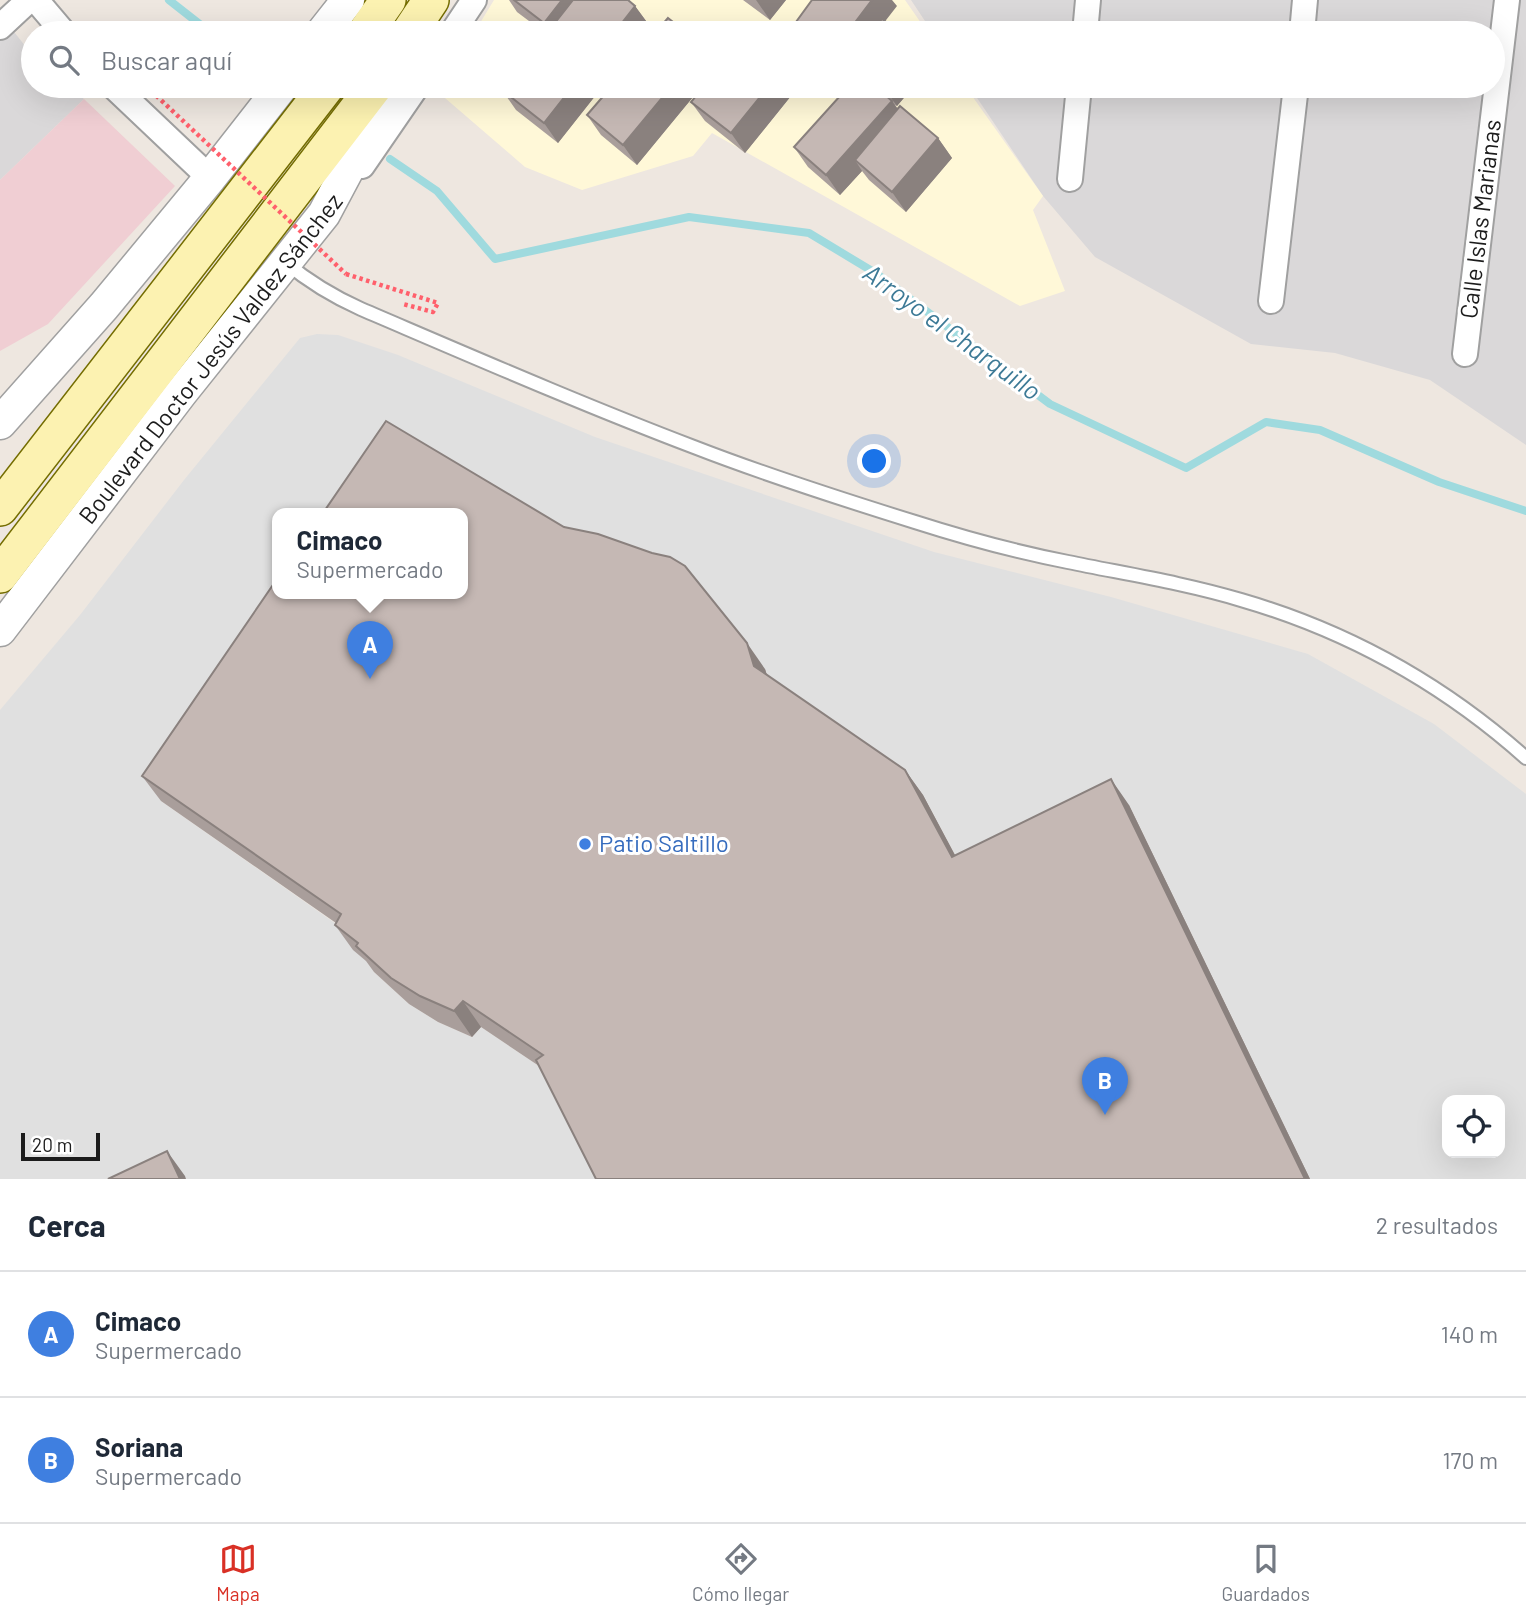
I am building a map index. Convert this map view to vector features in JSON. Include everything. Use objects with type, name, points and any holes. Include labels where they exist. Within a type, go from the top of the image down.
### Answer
[{"type":"main road","points":[[340,16],[388,0]]},
{"type":"main road","points":[[418,21],[433,0]]},
{"type":"main road","points":[[0,508],[318,98]]},
{"type":"main road","name":"Boulevard Doctor Jesús Valdez Sánchez","points":[[0,575],[365,98]]},
{"type":"street","points":[[0,27],[29,0]]},
{"type":"street","points":[[36,0],[54,21]]},
{"type":"street","points":[[424,21],[433,0]]},
{"type":"street","points":[[460,21],[474,0]]},
{"type":"street","points":[[1086,21],[1088,0]]},
{"type":"street","points":[[1303,21],[1305,0]]},
{"type":"street","name":"Calle Islas Marianas","points":[[1505,21],[1507,0]]},
{"type":"street","points":[[125,98],[168,141],[221,164]]},
{"type":"street","points":[[0,423],[104,306],[273,98]]},
{"type":"street","points":[[324,214],[386,98]]},
{"type":"street","name":"Boulevard Doctor Jesús Valdez Sánchez","points":[[0,630],[384,137],[409,98]]},
{"type":"street","points":[[1069,179],[1078,98]]},
{"type":"street","points":[[1272,301],[1295,98]]},
{"type":"street","name":"Calle Islas Marianas","points":[[1465,354],[1495,98]]},
{"type":"lane","points":[[285,262],[324,291],[360,309],[572,399],[773,476],[921,524],[1016,550],[1242,600],[1329,631],[1437,688],[1471,712],[1526,758]]},
{"type":"path","points":[[159,98],[346,274],[438,303],[433,312],[393,301]]},
{"type":"shaded area","points":[[494,0],[905,0],[920,21],[481,21]]},
{"type":"shaded area","points":[[911,0],[1526,0],[1526,445],[1430,380],[1335,353],[1251,344],[1095,257],[1043,196],[977,98],[1505,98],[1505,21],[925,21]]},
{"type":"shaded area","points":[[0,14],[21,41],[21,98],[84,99],[0,180]]},
{"type":"shaded area","points":[[445,98],[974,98],[1043,196],[1033,210],[1065,291],[1020,306],[712,133],[693,156],[582,190],[525,167]]},
{"type":"shaded area","points":[[84,99],[175,186],[48,324],[0,351],[0,180]]},
{"type":"shaded area","points":[[317,334],[338,335],[398,355],[595,437],[934,552],[1111,597],[1308,654],[1434,724],[1526,794],[1526,1179],[1310,1179],[1129,805],[970,883],[923,795],[770,680],[752,650],[714,607],[404,448],[362,508],[272,508],[272,599],[300,599],[161,801],[359,940],[376,969],[374,972],[409,1004],[438,1022],[472,1037],[481,1027],[561,1081],[603,1179],[0,1179],[0,710],[80,615],[184,480],[300,338]]},
{"type":"building","points":[[514,0],[562,0],[546,21],[541,21]]},
{"type":"building","points":[[573,0],[628,0],[635,6],[623,21],[556,21]]},
{"type":"building","points":[[812,0],[872,0],[856,21],[797,21]]},
{"type":"building","points":[[512,98],[564,98],[544,123]]},
{"type":"building","points":[[602,98],[662,98],[623,145],[587,115]]},
{"type":"building","points":[[694,98],[759,98],[731,133],[691,102]]},
{"type":"building","points":[[838,98],[889,98],[892,101],[826,175],[794,147]]},
{"type":"building","points":[[900,106],[938,138],[892,192],[855,160]]},
{"type":"building","name":"Patio Saltillo","points":[[386,421],[564,527],[598,534],[670,557],[685,566],[747,643],[754,666],[905,770],[952,857],[1111,779],[1305,1179],[596,1179],[536,1060],[543,1055],[463,1001],[454,1011],[420,996],[391,978],[356,946],[358,943],[335,925],[341,914],[142,776],[272,586],[272,599],[468,599],[468,508],[326,508]]},
{"type":"building","points":[[167,1151],[180,1179],[108,1179]]},
{"type":"waterway","name":"Arroyo el Charquillo","points":[[169,0],[196,21]]},
{"type":"waterway","name":"Arroyo el Charquillo","points":[[390,159],[437,191],[495,259],[689,217],[809,233],[877,274],[1050,404],[1186,468],[1266,422],[1320,430],[1439,482],[1526,511]]},
{"type":"place","name":"Cimaco","points":[[370,679]]},
{"type":"place","name":"Patio Saltillo","points":[[585,844]]},
{"type":"place","name":"Soriana","points":[[1105,1115]]}]
